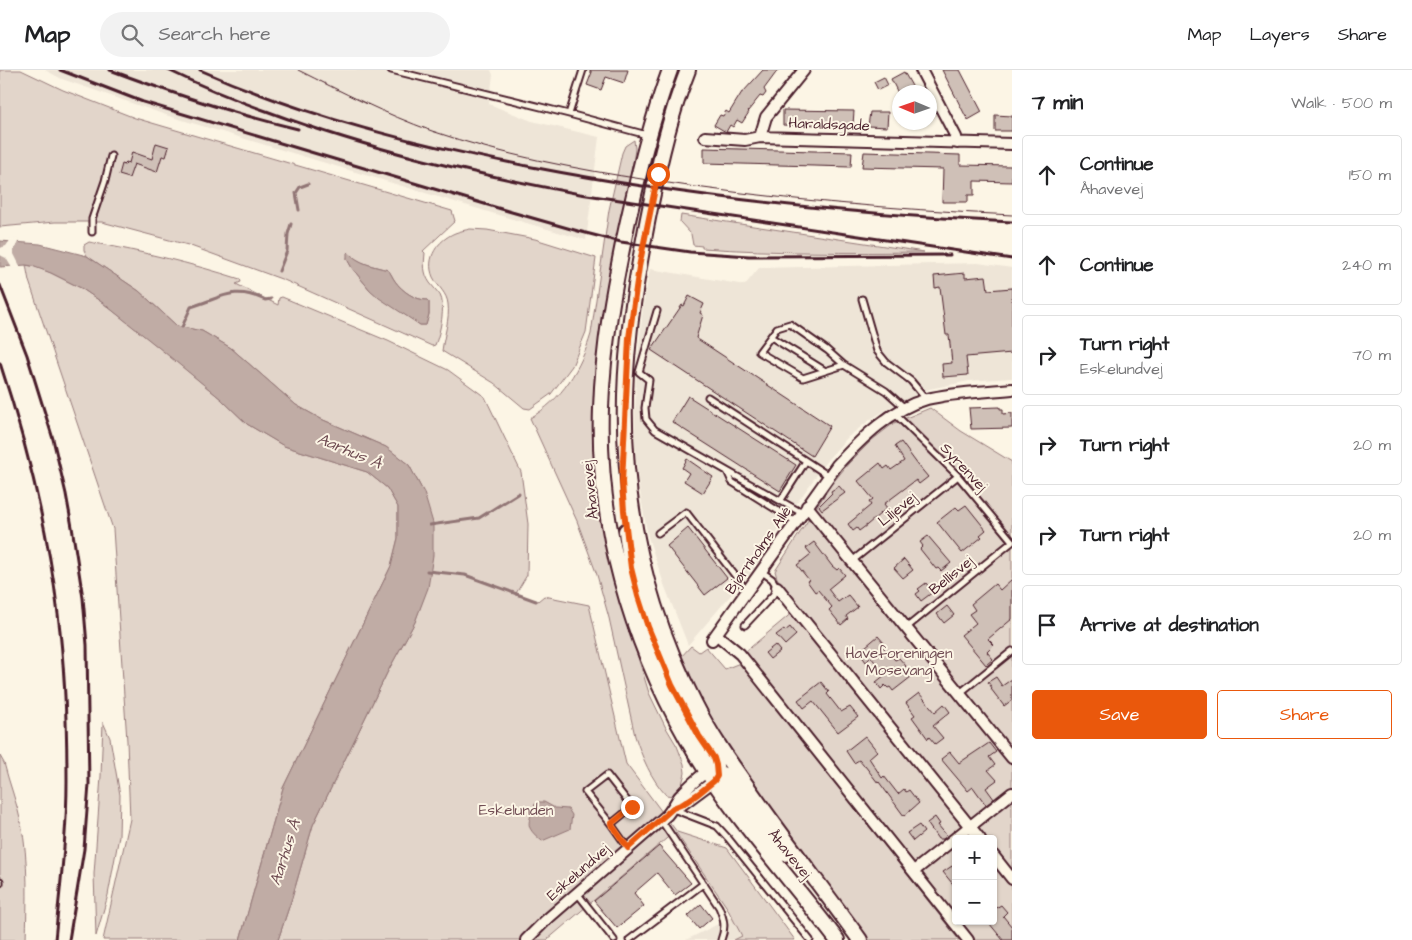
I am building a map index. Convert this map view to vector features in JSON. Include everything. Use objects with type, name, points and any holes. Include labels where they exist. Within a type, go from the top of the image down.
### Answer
[{"type":"main road","name":"Åhavevej","points":[[670,70],[648,135],[619,263],[607,335],[601,410],[604,483],[612,536],[619,571],[637,632],[661,690],[688,741],[713,774],[748,827],[837,940]]},
{"type":"main road","name":"Åhavevej","points":[[688,70],[674,108],[649,212],[629,338],[625,411],[626,465],[631,511],[649,592],[669,650],[709,730],[730,762],[859,940]]},
{"type":"main road","points":[[625,411],[622,482],[631,568],[638,596],[658,654],[672,685],[714,758],[713,774],[722,774],[726,778],[781,848],[859,940]]},
{"type":"street","points":[[760,137],[766,117],[804,70]]},
{"type":"street","points":[[921,70],[956,137],[957,143]]},
{"type":"street","name":"Haraldsgade","points":[[705,137],[745,140],[760,137],[1012,144]]},
{"type":"street","name":"Bjørnholms Allé","points":[[914,872],[740,654],[714,638],[837,465],[857,443],[877,426],[906,408],[926,400],[949,395],[1012,389]]},
{"type":"street","points":[[802,514],[852,561],[1012,758]]},
{"type":"street","points":[[777,587],[977,835]]},
{"type":"street","name":"Eskelundvej","points":[[526,940],[544,921],[661,820],[673,808],[678,798],[699,777],[713,774]]},
{"type":"street","points":[[968,940],[914,872],[1012,793]]},
{"type":"street","points":[[997,860],[1012,879]]},
{"type":"lane","points":[[391,70],[648,135]]},
{"type":"lane","points":[[569,114],[583,70]]},
{"type":"lane","points":[[92,232],[92,219],[111,156]]},
{"type":"lane","points":[[862,299],[877,351],[886,362],[911,381],[926,400]]},
{"type":"lane","points":[[656,311],[639,372],[649,380],[645,408],[646,419],[655,430],[781,500],[802,514]]},
{"type":"lane","points":[[844,365],[803,378],[760,352],[777,328],[790,324],[827,350],[844,365],[886,392],[906,408]]},
{"type":"lane","points":[[770,337],[824,370]]},
{"type":"lane","points":[[708,397],[829,476]]},
{"type":"lane","name":"Syrenvej","points":[[895,414],[958,476],[1012,541]]},
{"type":"lane","name":"Bjørnholms Allé","points":[[781,500],[806,461]]},
{"type":"lane","points":[[727,471],[732,482],[802,514]]},
{"type":"lane","name":"Liljevej","points":[[852,561],[958,476]]},
{"type":"lane","points":[[658,533],[686,512],[748,592]]},
{"type":"lane","name":"Bellisvej","points":[[906,628],[1012,541]]},
{"type":"lane","points":[[744,625],[774,595],[777,587],[772,579],[762,572]]},
{"type":"lane","points":[[959,693],[1012,651]]},
{"type":"lane","points":[[611,824],[632,807],[607,775],[585,792],[628,848]]},
{"type":"lane","points":[[673,808],[717,826],[810,940]]},
{"type":"lane","points":[[661,820],[719,907],[725,925],[721,940]]},
{"type":"lane","points":[[629,940],[703,884]]},
{"type":"lane","points":[[576,893],[614,940]]},
{"type":"shaded area","points":[[45,70],[491,70],[493,75],[489,104],[532,121],[599,137],[586,240],[169,116],[62,79]]},
{"type":"shaded area","points":[[978,263],[1012,268],[1012,378],[969,381],[929,389],[892,406],[848,437],[828,459],[754,568],[688,645],[648,537],[638,481],[635,447],[636,376],[643,306],[650,269],[745,285],[759,268]]},
{"type":"shaded area","points":[[732,917],[744,940],[686,940]]},
{"type":"green space","points":[[0,70],[21,70],[63,90],[135,118],[452,211],[455,221],[423,251],[425,253],[424,265],[426,276],[442,300],[442,320],[439,334],[435,345],[432,346],[284,280],[188,245],[102,222],[55,222],[0,227]],"holes":[[[348,253],[357,260],[388,270],[398,285],[405,291],[413,297],[427,300],[429,302],[429,314],[426,325],[420,325],[370,290],[352,268],[347,259]]]},
{"type":"green space","points":[[634,140],[633,163],[612,261],[597,363],[595,390],[599,499],[604,535],[613,576],[649,693],[677,746],[684,764],[685,773],[682,784],[674,796],[666,795],[661,789],[651,775],[641,752],[635,736],[609,618],[597,575],[577,521],[530,418],[552,402],[561,392],[576,371],[587,347],[591,334],[609,210],[622,153],[625,146]]},
{"type":"green space","points":[[681,215],[924,252],[813,252],[702,248],[702,246],[693,245],[691,234],[680,222]]},
{"type":"green space","points":[[470,229],[487,230],[535,239],[596,258],[586,332],[572,366],[551,394],[530,409],[524,408],[494,383],[442,351],[448,321],[448,304],[444,293],[433,277],[431,270],[432,257],[443,240],[455,233]]},
{"type":"green space","name":"Eskelunden","points":[[89,242],[165,258],[240,279],[241,282],[236,284],[278,305],[279,298],[282,297],[388,341],[448,370],[485,397],[521,472],[528,524],[527,575],[515,595],[538,601],[544,596],[589,605],[626,764],[677,832],[727,848],[795,940],[734,940],[742,936],[726,906],[676,833],[673,833],[547,940],[278,940],[313,825],[388,671],[415,622],[427,588],[424,493],[409,465],[386,447],[321,419],[296,405],[231,348],[202,331],[177,326],[139,291],[87,256],[84,245]]},
{"type":"green space","points":[[26,265],[51,273],[81,288],[103,303],[158,346],[221,399],[247,424],[284,446],[367,472],[387,488],[398,507],[398,538],[391,566],[283,788],[240,940],[103,940],[130,819],[127,741],[113,529],[29,281]]},
{"type":"green space","name":"Haveforeningen Mosevang","points":[[930,408],[961,431],[1012,462],[1012,940],[975,940],[963,925],[997,925],[997,835],[952,835],[952,911],[745,652],[799,607],[777,578],[775,571],[831,485],[848,464],[872,440],[894,423]]},
{"type":"green space","points":[[691,646],[699,652],[706,647],[725,669],[740,663],[959,940],[869,940],[756,787],[718,730],[680,658]]},
{"type":"green space","points":[[103,722],[110,738],[120,795],[119,836],[108,895],[96,936],[94,874]]},
{"type":"green space","points":[[0,756],[4,763],[24,837],[27,881],[26,940],[0,940]]},
{"type":"water","name":"Aarhus Å","points":[[0,241],[40,244],[87,256],[139,291],[177,326],[202,331],[231,348],[296,405],[321,419],[386,447],[409,465],[424,493],[433,523],[433,555],[428,588],[415,622],[388,671],[313,825],[278,940],[240,940],[283,788],[391,566],[398,538],[398,507],[387,488],[367,472],[284,446],[247,424],[221,399],[158,347],[81,288],[32,266],[0,267]]},
{"type":"water","points":[[348,252],[362,262],[388,270],[398,285],[405,291],[413,297],[427,300],[429,302],[429,314],[426,325],[420,325],[370,290],[352,268],[347,259]]},
{"type":"water","points":[[544,802],[555,808],[568,809],[572,815],[570,829],[542,841],[532,832],[529,824],[535,804]]},
{"type":"pier","points":[[11,239],[19,240],[13,252],[21,268],[12,268],[6,258],[0,255],[0,248],[6,246]]},
{"type":"building","points":[[590,70],[628,70],[624,83],[606,77],[601,90],[587,85],[592,72]]},
{"type":"building","points":[[763,70],[778,70],[764,89],[766,93],[763,97],[760,96],[748,111],[742,123],[737,120],[733,127],[730,125],[726,132],[714,125],[720,115],[723,116],[726,111],[729,113],[742,92]]},
{"type":"building","points":[[942,70],[960,70],[982,112],[968,120]]},
{"type":"building","points":[[904,72],[911,85],[894,85],[891,79]]},
{"type":"building","points":[[884,77],[888,85],[878,90],[874,82]]},
{"type":"building","points":[[783,110],[854,111],[853,125],[851,127],[801,124],[801,126],[783,125]]},
{"type":"building","points":[[870,112],[888,112],[887,127],[868,126]]},
{"type":"building","points":[[995,115],[1012,116],[1012,131],[995,131]]},
{"type":"building","points":[[156,143],[169,147],[166,157],[162,156],[157,172],[134,164],[129,178],[119,175],[122,164],[129,163],[132,152],[152,159]]},
{"type":"building","points":[[704,148],[852,152],[851,167],[704,163]]},
{"type":"building","points":[[864,152],[960,155],[960,165],[1012,166],[1012,182],[974,181],[974,195],[968,195],[968,202],[942,202],[943,169],[862,167]]},
{"type":"building","points":[[965,273],[965,278],[986,276],[988,290],[1012,288],[1012,353],[966,357],[968,375],[943,377],[942,364],[952,363],[949,335],[946,335],[940,287],[935,288],[934,276]]},
{"type":"building","points":[[689,296],[704,304],[700,313],[703,315],[696,338],[830,426],[812,456],[651,350],[682,305],[684,306]]},
{"type":"building","points":[[688,396],[796,465],[780,491],[672,422]]},
{"type":"building","points":[[1000,407],[1000,409],[1003,409],[1003,414],[1012,413],[1012,428],[971,429],[969,408]]},
{"type":"building","points":[[901,442],[928,477],[919,484],[916,480],[884,504],[887,508],[867,525],[859,531],[857,528],[853,531],[848,524],[871,505],[869,502],[873,499],[858,481],[880,463],[884,469],[888,466],[891,470],[904,461],[895,446]]},
{"type":"building","points":[[687,459],[713,477],[703,493],[684,481],[689,473],[682,468]]},
{"type":"building","points":[[839,486],[845,493],[822,510],[819,506],[832,493],[831,491]]},
{"type":"building","points":[[966,505],[986,530],[980,535],[982,537],[962,553],[937,522],[956,507],[959,510]]},
{"type":"building","points":[[688,528],[727,578],[705,595],[667,546]]},
{"type":"building","points":[[928,536],[951,563],[941,571],[938,568],[936,569],[920,549],[923,546],[920,542]]},
{"type":"building","points":[[814,542],[832,566],[837,570],[839,568],[845,575],[828,589],[838,602],[848,595],[858,607],[846,616],[848,619],[841,625],[829,610],[832,607],[818,590],[815,592],[807,581],[809,580],[797,565],[811,554],[806,548]]},
{"type":"building","points":[[904,559],[913,570],[903,578],[894,568]]},
{"type":"building","points":[[1012,579],[1012,619],[988,639],[994,645],[987,652],[993,659],[986,665],[961,635],[976,623],[969,614],[975,610],[971,604],[995,584],[1000,590]]},
{"type":"building","points":[[926,583],[933,592],[921,601],[916,594],[920,591],[918,589]]},
{"type":"building","points":[[947,606],[954,615],[944,623],[937,614]]},
{"type":"building","points":[[790,627],[796,635],[785,645],[776,635]]},
{"type":"building","points":[[878,636],[884,643],[881,645],[895,660],[899,658],[906,666],[904,668],[911,677],[893,691],[885,685],[881,689],[876,682],[885,675],[871,657],[866,662],[859,652]]},
{"type":"building","points":[[775,645],[780,651],[770,659],[765,653]]},
{"type":"building","points":[[996,677],[1002,686],[1012,679],[1012,700],[1004,706],[988,682]]},
{"type":"building","points":[[821,682],[829,692],[827,694],[841,712],[850,707],[858,717],[838,732],[813,701],[804,708],[798,700]]},
{"type":"building","points":[[919,693],[935,712],[944,704],[950,712],[933,726],[943,738],[935,744],[929,737],[928,739],[912,717],[915,715],[906,703]]},
{"type":"building","points":[[865,736],[877,751],[869,758],[882,778],[884,776],[898,794],[904,789],[906,792],[909,790],[919,803],[904,816],[865,766],[859,760],[854,763],[846,751]]},
{"type":"building","points":[[989,743],[996,752],[989,757],[995,765],[988,770],[997,780],[986,788],[994,799],[986,805],[973,787],[968,791],[941,759],[950,752],[959,763]]},
{"type":"building","points":[[935,817],[940,824],[938,825],[947,836],[943,839],[938,839],[927,823]]},
{"type":"building","points":[[919,825],[924,832],[913,841],[907,833]]},
{"type":"building","points":[[659,846],[691,883],[675,895],[657,873],[634,893],[644,906],[617,928],[594,901]]},
{"type":"building","points":[[952,866],[952,883],[943,872]]},
{"type":"building","points":[[701,904],[712,918],[699,929],[688,916]]},
{"type":"building","points":[[1001,905],[1007,912],[1003,916],[1012,927],[1012,940],[1003,940],[991,925],[997,925],[997,907]]},
{"type":"waterway","points":[[299,210],[296,193],[300,187],[308,184]]},
{"type":"waterway","points":[[279,271],[287,251],[288,234],[291,224]]},
{"type":"waterway","points":[[182,327],[191,307],[219,297],[236,293],[265,300],[271,299]]},
{"type":"waterway","points":[[430,525],[479,518],[519,493]]},
{"type":"waterway","points":[[427,571],[465,575],[536,601]]},
{"type":"tram line","points":[[298,70],[381,110],[432,131],[458,140],[566,166],[693,187],[784,198],[921,210],[1012,215]]},
{"type":"railway","points":[[60,70],[143,102],[508,211],[621,242],[690,252],[749,256],[950,255]]},
{"type":"railway","points":[[110,70],[250,117],[298,129]]},
{"type":"railway","points":[[168,70],[231,98],[307,126],[423,160],[501,178],[580,194],[1012,259]]},
{"type":"railway","points":[[200,70],[281,102],[363,128],[447,149],[532,167],[652,188],[771,203],[951,219],[1012,222]]},
{"type":"railway","points":[[0,285],[27,355],[53,439],[66,494],[83,598],[87,645],[89,784],[84,849],[69,940]]},
{"type":"railway","points":[[0,363],[28,456],[49,550],[60,635],[66,718],[67,801],[55,940]]},
{"type":"route","points":[[632,807],[611,824],[628,848],[673,808],[698,794],[714,781],[717,776],[714,758],[699,736],[672,685],[648,627],[631,568],[624,511],[622,482],[629,338],[639,267],[658,174]]}]
